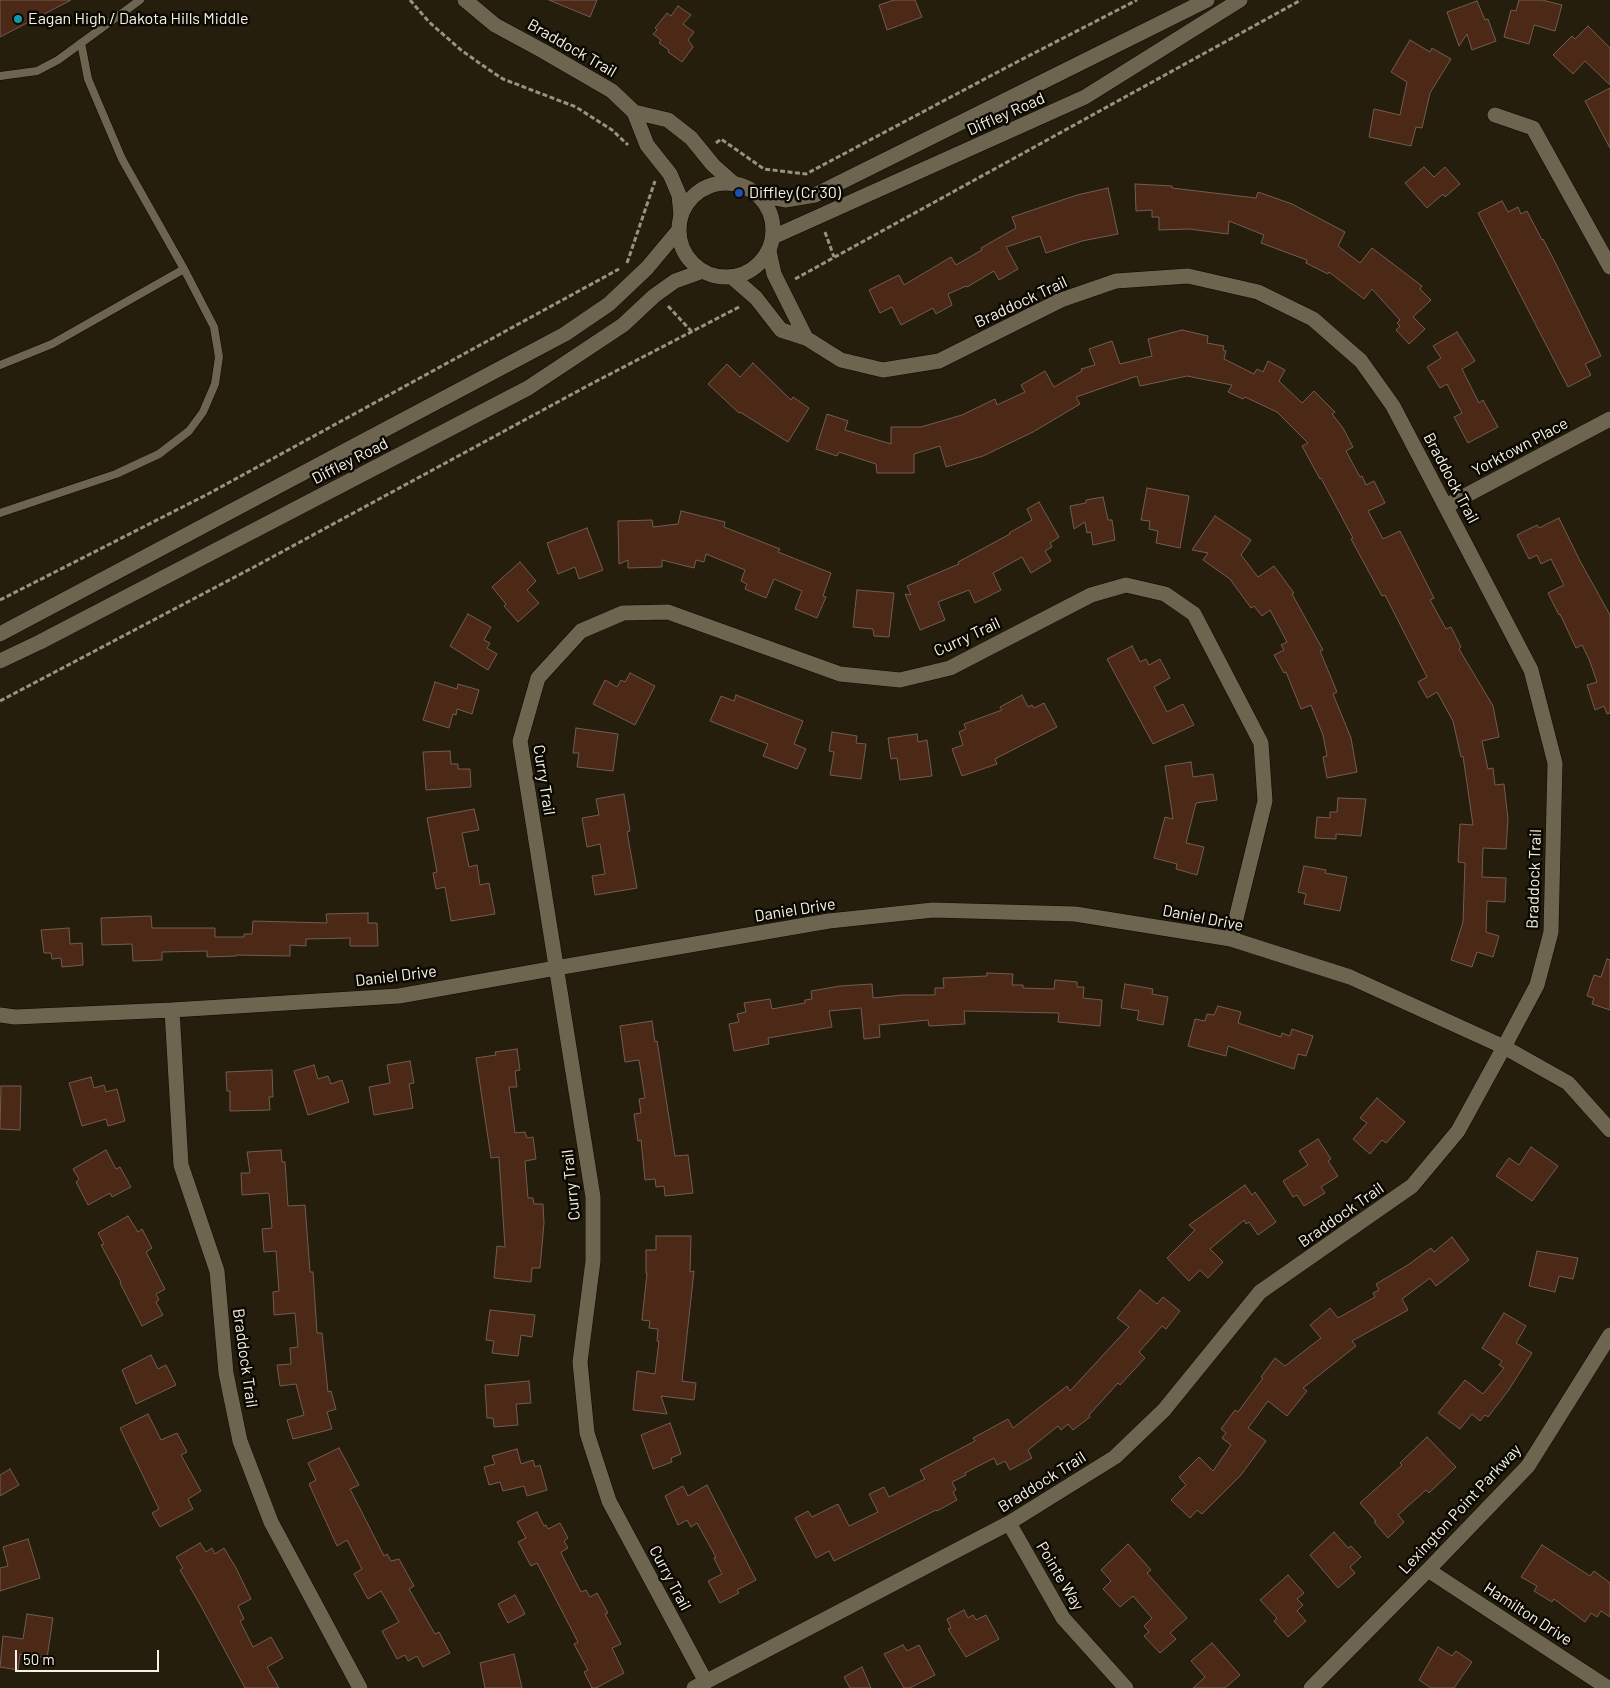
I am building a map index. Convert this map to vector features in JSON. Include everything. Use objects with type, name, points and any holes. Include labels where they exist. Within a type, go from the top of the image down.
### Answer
[{"type":"street","name":"Braddock Trail","points":[[465,0],[495,25],[612,92],[634,112],[647,145],[670,174],[679,195],[681,215]]},
{"type":"street","name":"Diffley Road","points":[[759,195],[785,200],[815,195],[1207,0]]},
{"type":"street","name":"Diffley Road","points":[[771,244],[1085,97],[1240,0]]},
{"type":"street","name":"Braddock Trail","points":[[634,112],[668,120],[691,138],[713,165],[732,182]]},
{"type":"street","points":[[1495,116],[1533,128],[1610,267]]},
{"type":"street","points":[[771,244],[760,264],[747,272],[732,277],[717,276],[703,271],[690,261],[682,247],[678,231],[681,215],[688,200],[700,190],[715,183],[732,182],[746,186],[759,195],[768,207],[773,222],[771,244],[774,274],[806,338]]},
{"type":"street","name":"Diffley Road","points":[[0,634],[565,334],[609,304],[647,268],[678,231]]},
{"type":"street","name":"Diffley Road","points":[[0,661],[528,388],[623,325],[654,296],[675,281],[703,271]]},
{"type":"street","name":"Braddock Trail","points":[[700,1685],[1009,1523],[1115,1457],[1164,1410],[1260,1292],[1412,1186],[1458,1131],[1536,985],[1551,932],[1555,763],[1531,670],[1393,406],[1361,361],[1314,319],[1258,292],[1188,276],[1116,281],[1061,300],[939,362],[883,370],[841,360],[806,338],[781,330],[756,298],[732,277]]},
{"type":"street","name":"Yorktown Place","points":[[1446,506],[1610,419]]},
{"type":"street","name":"Curry Trail","points":[[700,1685],[609,1501],[587,1433],[580,1362],[593,1260],[593,1197],[520,741],[538,678],[580,631],[623,613],[668,612],[840,674],[900,680],[950,668],[1090,594],[1126,586],[1165,594],[1194,614],[1261,742],[1265,801],[1232,939]]},
{"type":"street","name":"Daniel Drive","points":[[0,1015],[15,1017],[172,1010],[399,996],[829,922],[934,910],[1075,914],[1232,939],[1350,977],[1504,1048],[1568,1084],[1610,1130]]},
{"type":"street","name":"Braddock Trail","points":[[172,1010],[182,1165],[217,1271],[226,1373],[240,1441],[271,1522],[360,1688]]},
{"type":"street","name":"Lexington Point Parkway","points":[[1310,1688],[1428,1570],[1528,1466],[1610,1335]]},
{"type":"street","name":"Pointe Way","points":[[1009,1523],[1063,1618],[1126,1688]]},
{"type":"street","name":"Hamilton Drive","points":[[1428,1570],[1608,1688]]},
{"type":"lane","points":[[0,76],[37,71],[58,60],[140,0]]},
{"type":"lane","points":[[0,513],[116,474],[160,454],[189,431],[203,412],[215,384],[219,357],[214,327],[184,269],[122,159],[88,79],[82,43]]},
{"type":"lane","points":[[0,365],[52,344],[184,269]]},
{"type":"path","points":[[410,0],[429,22],[462,50],[503,79],[576,107],[612,130],[629,146]]},
{"type":"path","points":[[703,152],[721,139],[764,169],[806,174],[1010,65],[1137,0]]},
{"type":"path","points":[[780,286],[1301,0]]},
{"type":"path","points":[[0,600],[208,494],[626,266],[656,181],[670,174]]},
{"type":"path","points":[[652,175],[656,181]]},
{"type":"path","points":[[0,701],[254,567],[589,385],[756,298]]},
{"type":"building","name":"Eagan High / Dakota Hills Middle","points":[[0,0],[71,0],[0,37]]},
{"type":"building","points":[[549,0],[597,0],[590,17]]},
{"type":"building","points":[[894,0],[915,0],[922,17],[887,30],[879,5]]},
{"type":"building","points":[[1519,0],[1542,0],[1562,5],[1555,31],[1534,25],[1529,44],[1504,37],[1511,10],[1516,11]]},
{"type":"building","points":[[1477,1],[1485,20],[1488,19],[1496,41],[1472,50],[1467,34],[1459,46],[1447,12]]},
{"type":"building","points":[[678,6],[691,15],[683,24],[694,32],[688,40],[693,47],[682,62],[668,52],[669,50],[659,43],[661,40],[653,34],[657,30],[655,28],[667,13],[671,16]]},
{"type":"building","points":[[1588,26],[1610,48],[1610,85],[1585,61],[1573,74],[1553,55],[1572,36],[1575,39]]},
{"type":"building","points":[[1410,40],[1430,52],[1432,48],[1451,59],[1430,93],[1422,128],[1416,127],[1411,146],[1369,137],[1374,109],[1400,115],[1407,82],[1391,72]]},
{"type":"building","points":[[1610,88],[1610,148],[1585,101]]},
{"type":"building","points":[[1424,167],[1434,177],[1445,167],[1460,184],[1445,197],[1443,194],[1427,208],[1405,183]]},
{"type":"building","points":[[1135,184],[1172,186],[1172,188],[1256,198],[1258,192],[1292,204],[1345,232],[1338,246],[1360,263],[1372,248],[1422,286],[1420,289],[1431,300],[1413,317],[1425,329],[1409,344],[1396,330],[1400,326],[1397,323],[1400,320],[1372,289],[1364,299],[1329,272],[1328,274],[1306,263],[1307,260],[1261,243],[1264,235],[1229,221],[1228,234],[1189,229],[1159,230],[1159,217],[1152,217],[1152,210],[1136,211]]},
{"type":"building","points":[[1108,188],[1118,234],[1082,241],[1046,253],[1040,236],[1006,247],[1018,269],[999,280],[994,271],[967,287],[948,294],[952,305],[936,314],[933,308],[901,325],[892,307],[880,313],[869,290],[899,275],[904,285],[951,257],[956,265],[1016,228],[1012,217],[1077,195]]},
{"type":"building","points":[[1502,201],[1508,212],[1518,207],[1521,214],[1527,211],[1555,262],[1601,356],[1585,364],[1591,375],[1568,387],[1478,213]]},
{"type":"building","points":[[1182,330],[1208,336],[1207,343],[1224,346],[1223,350],[1226,351],[1224,359],[1254,374],[1257,369],[1263,372],[1268,361],[1285,370],[1279,381],[1302,403],[1314,391],[1335,412],[1332,414],[1343,428],[1353,447],[1346,451],[1360,477],[1362,476],[1366,485],[1374,481],[1385,503],[1368,511],[1383,539],[1400,531],[1434,598],[1430,600],[1446,629],[1451,627],[1461,647],[1459,649],[1493,706],[1499,737],[1482,741],[1488,769],[1493,768],[1495,785],[1504,784],[1508,819],[1506,849],[1483,848],[1482,877],[1506,878],[1505,902],[1487,901],[1486,932],[1499,936],[1493,957],[1477,952],[1472,967],[1451,960],[1463,922],[1465,863],[1458,862],[1460,824],[1473,825],[1463,756],[1461,757],[1453,721],[1437,692],[1427,698],[1418,682],[1427,677],[1385,595],[1382,596],[1321,478],[1302,446],[1308,443],[1277,412],[1245,397],[1243,399],[1228,392],[1232,385],[1187,376],[1140,386],[1137,376],[1076,397],[1080,404],[1033,432],[983,456],[946,467],[940,446],[914,454],[914,473],[877,473],[876,464],[839,452],[837,456],[816,449],[827,414],[848,421],[845,430],[891,444],[891,427],[921,427],[962,415],[995,399],[997,405],[1025,392],[1021,385],[1045,371],[1054,387],[1082,371],[1081,369],[1095,365],[1089,349],[1112,341],[1120,364],[1152,356],[1148,339]]},
{"type":"building","points":[[1457,332],[1475,361],[1462,369],[1479,403],[1483,400],[1498,427],[1468,443],[1454,417],[1462,413],[1447,384],[1440,388],[1427,367],[1441,358],[1433,346]]},
{"type":"building","points":[[753,363],[791,400],[793,397],[809,408],[788,442],[739,413],[708,384],[727,364],[740,377]]},
{"type":"building","points":[[1147,488],[1189,496],[1180,548],[1156,543],[1158,531],[1149,529],[1150,521],[1141,520]]},
{"type":"building","points":[[1103,497],[1108,520],[1112,520],[1115,540],[1093,545],[1091,532],[1087,533],[1085,522],[1074,529],[1070,506],[1086,503],[1086,500]]},
{"type":"building","points":[[1039,502],[1059,537],[1050,543],[1052,547],[1045,551],[1051,561],[1031,573],[1022,557],[993,573],[1001,590],[975,603],[969,590],[938,602],[945,620],[920,630],[905,594],[911,595],[907,586],[959,564],[958,562],[1032,520],[1027,509]]},
{"type":"building","points":[[681,511],[725,522],[724,527],[780,549],[778,552],[831,573],[823,596],[826,597],[817,618],[795,609],[802,591],[774,579],[766,598],[745,589],[747,584],[741,581],[745,570],[706,554],[704,562],[696,560],[694,568],[662,560],[662,567],[628,568],[628,560],[619,564],[618,521],[652,520],[653,527],[678,524]]},
{"type":"building","points":[[1215,516],[1251,540],[1241,555],[1258,577],[1274,566],[1294,593],[1292,594],[1323,650],[1320,651],[1337,692],[1333,694],[1351,738],[1357,772],[1327,778],[1323,757],[1327,756],[1323,735],[1311,705],[1301,709],[1286,672],[1284,673],[1274,655],[1284,650],[1281,645],[1287,642],[1270,610],[1262,616],[1254,606],[1251,608],[1230,579],[1203,560],[1208,553],[1192,550]]},
{"type":"building","points":[[1559,518],[1610,615],[1610,713],[1607,714],[1604,706],[1595,710],[1587,685],[1597,682],[1589,659],[1582,645],[1576,648],[1548,593],[1564,585],[1551,559],[1541,564],[1537,555],[1529,559],[1517,535],[1537,525],[1539,528]]},
{"type":"building","points":[[587,528],[603,570],[579,579],[575,567],[558,574],[547,543]]},
{"type":"building","points":[[520,562],[536,581],[527,590],[539,603],[518,622],[504,606],[506,604],[492,587]]},
{"type":"building","points":[[857,590],[894,593],[889,637],[874,636],[873,629],[853,627]]},
{"type":"building","points":[[468,614],[491,627],[484,640],[490,643],[487,648],[497,654],[488,670],[450,646]]},
{"type":"building","points":[[1132,646],[1140,662],[1146,659],[1149,665],[1160,659],[1170,678],[1154,687],[1167,712],[1183,704],[1194,725],[1153,744],[1107,659]]},
{"type":"building","points":[[630,673],[655,686],[635,725],[593,704],[605,680],[617,687],[621,680],[625,682]]},
{"type":"building","points":[[435,682],[457,689],[458,684],[479,690],[472,714],[457,709],[456,715],[453,714],[449,728],[423,720]]},
{"type":"building","points":[[736,695],[803,721],[794,744],[806,749],[797,769],[763,756],[768,744],[710,721],[721,696],[734,701]]},
{"type":"building","points":[[1022,695],[1028,707],[1032,705],[1034,708],[1044,703],[1057,727],[995,759],[997,764],[962,776],[952,749],[963,745],[959,732],[966,729],[964,724],[1002,710],[1000,707]]},
{"type":"building","points":[[576,728],[618,734],[613,771],[577,767],[579,753],[573,753]]},
{"type":"building","points":[[832,732],[857,736],[856,743],[866,744],[861,779],[830,775],[834,752],[829,751]]},
{"type":"building","points":[[917,734],[918,742],[927,740],[932,776],[900,780],[897,758],[891,759],[888,738]]},
{"type":"building","points":[[450,751],[451,764],[458,764],[458,769],[470,769],[471,787],[426,790],[423,752]]},
{"type":"building","points":[[1191,762],[1193,777],[1213,774],[1217,800],[1196,803],[1186,843],[1204,847],[1197,875],[1176,869],[1177,864],[1154,858],[1165,817],[1173,819],[1165,766]]},
{"type":"building","points":[[624,794],[630,831],[627,832],[637,888],[595,895],[592,876],[605,874],[600,844],[587,847],[582,818],[599,815],[596,799]]},
{"type":"building","points":[[1338,798],[1366,799],[1361,836],[1336,834],[1336,839],[1315,838],[1317,817],[1330,818],[1330,812],[1337,812]]},
{"type":"building","points":[[474,809],[479,830],[462,833],[469,867],[477,865],[480,885],[489,883],[495,914],[451,921],[445,887],[436,889],[433,873],[437,872],[427,818]]},
{"type":"building","points":[[1304,866],[1326,870],[1325,873],[1347,877],[1340,911],[1304,904],[1306,894],[1298,892]]},
{"type":"building","points":[[368,913],[368,923],[377,923],[378,946],[350,946],[350,938],[306,939],[306,946],[290,945],[290,956],[236,955],[207,957],[207,951],[162,952],[162,960],[133,961],[132,944],[102,945],[101,918],[151,916],[152,928],[215,928],[215,937],[244,937],[244,934],[252,934],[253,921],[327,923],[326,914]]},
{"type":"building","points":[[69,928],[70,944],[82,943],[83,965],[62,967],[61,958],[52,959],[51,953],[44,953],[41,930]]},
{"type":"building","points":[[1607,959],[1610,960],[1610,1010],[1592,1004],[1594,998],[1587,996],[1594,975],[1601,977]]},
{"type":"building","points":[[987,973],[1013,974],[1012,985],[1023,985],[1023,988],[1054,989],[1055,980],[1077,982],[1077,987],[1084,987],[1083,998],[1102,1000],[1100,1026],[1058,1022],[1059,1013],[964,1011],[965,1024],[929,1026],[928,1020],[879,1025],[880,1037],[864,1039],[861,1008],[829,1011],[832,1027],[768,1038],[769,1044],[734,1051],[729,1024],[739,1022],[737,1014],[746,1012],[744,1003],[770,999],[772,1009],[805,1003],[805,1000],[812,999],[811,991],[840,986],[872,984],[873,998],[903,995],[935,995],[935,988],[944,988],[943,978],[987,976]]},
{"type":"building","points":[[1125,984],[1153,989],[1152,994],[1168,997],[1163,1025],[1137,1020],[1139,1011],[1121,1008]]},
{"type":"building","points":[[1218,1006],[1241,1012],[1238,1023],[1281,1037],[1282,1033],[1290,1036],[1292,1029],[1313,1036],[1306,1056],[1298,1054],[1294,1069],[1228,1046],[1226,1056],[1188,1046],[1195,1019],[1205,1021],[1207,1014],[1214,1015]]},
{"type":"building","points":[[652,1021],[655,1042],[657,1041],[675,1156],[688,1155],[693,1193],[665,1196],[664,1186],[656,1187],[655,1179],[645,1180],[641,1140],[638,1141],[634,1114],[641,1113],[639,1099],[645,1098],[639,1060],[625,1062],[620,1026]]},
{"type":"building","points":[[517,1049],[520,1070],[515,1071],[517,1087],[509,1087],[515,1133],[525,1132],[527,1138],[533,1137],[536,1159],[525,1161],[528,1198],[533,1198],[534,1204],[543,1204],[544,1223],[540,1268],[532,1268],[531,1282],[494,1278],[497,1246],[505,1247],[499,1157],[491,1158],[476,1058],[496,1055],[495,1052]]},
{"type":"building","points":[[410,1061],[414,1083],[409,1084],[413,1108],[374,1115],[369,1087],[390,1083],[387,1065]]},
{"type":"building","points":[[314,1065],[318,1079],[328,1076],[331,1084],[342,1080],[349,1102],[308,1115],[294,1071]]},
{"type":"building","points":[[272,1070],[273,1097],[269,1097],[270,1110],[230,1111],[230,1091],[227,1091],[226,1072]]},
{"type":"building","points":[[91,1077],[94,1088],[104,1085],[106,1092],[117,1089],[125,1121],[108,1126],[106,1119],[82,1126],[69,1083]]},
{"type":"building","points":[[1,1086],[21,1086],[20,1130],[0,1129]]},
{"type":"building","points":[[1377,1098],[1405,1122],[1386,1143],[1382,1140],[1370,1154],[1353,1139],[1367,1123],[1360,1118]]},
{"type":"building","points":[[1318,1139],[1331,1159],[1328,1161],[1338,1176],[1321,1187],[1325,1193],[1304,1206],[1297,1195],[1293,1197],[1283,1181],[1308,1165],[1299,1151]]},
{"type":"building","points":[[1531,1147],[1558,1166],[1532,1201],[1496,1176],[1509,1158],[1519,1165]]},
{"type":"building","points":[[106,1150],[116,1169],[120,1167],[131,1187],[112,1197],[110,1193],[88,1205],[76,1182],[79,1179],[73,1169]]},
{"type":"building","points":[[281,1150],[282,1162],[285,1162],[288,1206],[305,1205],[310,1272],[313,1272],[317,1333],[322,1333],[328,1392],[331,1391],[336,1409],[327,1412],[332,1429],[293,1439],[287,1420],[304,1415],[296,1384],[280,1386],[277,1365],[291,1364],[290,1348],[298,1347],[295,1313],[274,1315],[273,1292],[279,1291],[276,1251],[264,1252],[262,1229],[272,1228],[269,1193],[242,1195],[241,1173],[250,1173],[247,1152]]},
{"type":"building","points":[[1245,1185],[1252,1195],[1255,1192],[1276,1222],[1258,1235],[1249,1222],[1246,1224],[1244,1220],[1210,1249],[1223,1262],[1208,1278],[1200,1270],[1189,1281],[1167,1258],[1195,1230],[1189,1225]]},
{"type":"building","points":[[128,1216],[138,1232],[142,1229],[152,1248],[146,1252],[165,1289],[156,1294],[159,1300],[156,1302],[163,1315],[142,1326],[101,1245],[104,1244],[98,1233]]},
{"type":"building","points":[[656,1236],[691,1236],[690,1272],[694,1271],[682,1381],[696,1383],[694,1400],[661,1396],[667,1414],[633,1410],[637,1371],[655,1374],[659,1341],[657,1341],[658,1329],[649,1328],[650,1321],[642,1320],[647,1273],[646,1250],[656,1250]]},
{"type":"building","points":[[1452,1237],[1469,1260],[1436,1286],[1430,1278],[1402,1299],[1408,1310],[1352,1341],[1356,1346],[1303,1388],[1307,1391],[1287,1416],[1268,1401],[1248,1428],[1266,1441],[1241,1475],[1202,1514],[1197,1510],[1190,1518],[1171,1500],[1186,1485],[1179,1477],[1199,1457],[1213,1471],[1231,1445],[1222,1438],[1226,1433],[1221,1429],[1235,1410],[1238,1412],[1275,1358],[1285,1366],[1321,1338],[1310,1325],[1330,1308],[1338,1318],[1375,1297],[1373,1293],[1379,1290],[1376,1284],[1408,1265],[1431,1248],[1434,1252]]},
{"type":"building","points":[[1537,1251],[1578,1258],[1573,1279],[1559,1276],[1555,1292],[1529,1286]]},
{"type":"building","points":[[1140,1290],[1157,1304],[1163,1297],[1180,1311],[1166,1329],[1162,1326],[1139,1352],[1145,1358],[1120,1385],[1118,1383],[1089,1415],[1090,1417],[1073,1430],[1068,1424],[1061,1430],[1058,1426],[1028,1450],[1032,1458],[1010,1470],[1005,1461],[997,1465],[994,1458],[965,1473],[966,1475],[952,1482],[956,1490],[953,1492],[957,1500],[937,1511],[834,1561],[829,1551],[816,1558],[795,1518],[808,1511],[812,1517],[838,1504],[849,1526],[878,1512],[869,1494],[884,1487],[889,1497],[925,1479],[920,1470],[975,1441],[973,1438],[1008,1419],[1013,1428],[1067,1386],[1070,1391],[1129,1327],[1117,1318]]},
{"type":"building","points":[[490,1310],[535,1315],[532,1337],[521,1335],[518,1356],[492,1353],[494,1341],[486,1340]]},
{"type":"building","points":[[1504,1313],[1526,1326],[1516,1343],[1532,1353],[1508,1391],[1488,1417],[1485,1415],[1480,1421],[1472,1414],[1460,1429],[1438,1413],[1465,1380],[1483,1394],[1504,1368],[1499,1365],[1502,1361],[1482,1348]]},
{"type":"building","points":[[151,1355],[158,1369],[166,1365],[176,1385],[136,1404],[122,1370]]},
{"type":"building","points":[[529,1381],[531,1403],[516,1404],[518,1425],[494,1427],[493,1418],[487,1418],[485,1385]]},
{"type":"building","points":[[148,1414],[161,1440],[177,1433],[187,1452],[181,1455],[201,1491],[188,1499],[193,1509],[160,1527],[152,1513],[159,1509],[120,1428]]},
{"type":"building","points":[[670,1423],[681,1454],[671,1458],[672,1462],[653,1469],[641,1435]]},
{"type":"building","points":[[1427,1437],[1456,1467],[1429,1493],[1426,1490],[1398,1515],[1404,1522],[1388,1538],[1360,1503],[1402,1465],[1400,1463]]},
{"type":"building","points":[[339,1448],[359,1485],[350,1489],[384,1556],[387,1554],[391,1561],[399,1559],[414,1586],[409,1589],[435,1634],[439,1632],[450,1653],[423,1667],[417,1656],[408,1661],[405,1655],[397,1659],[382,1631],[399,1622],[381,1591],[368,1599],[354,1574],[362,1569],[347,1540],[337,1546],[309,1484],[316,1480],[308,1463]]},
{"type":"building","points":[[517,1449],[521,1464],[533,1460],[535,1467],[540,1465],[547,1490],[527,1496],[524,1486],[503,1491],[500,1482],[489,1485],[484,1467],[495,1464],[492,1456]]},
{"type":"building","points":[[10,1469],[19,1485],[0,1496],[0,1475]]},
{"type":"building","points":[[707,1485],[756,1580],[737,1590],[739,1593],[720,1603],[708,1581],[722,1574],[714,1558],[716,1557],[697,1523],[691,1527],[687,1520],[678,1525],[665,1496],[683,1486],[688,1496]]},
{"type":"building","points":[[537,1512],[544,1526],[546,1525],[548,1529],[560,1523],[568,1538],[564,1541],[568,1548],[561,1552],[562,1555],[581,1592],[586,1590],[590,1597],[597,1593],[608,1613],[605,1614],[621,1644],[612,1648],[624,1673],[596,1688],[592,1688],[584,1672],[588,1670],[574,1644],[578,1642],[537,1563],[531,1566],[518,1542],[526,1538],[517,1522]]},
{"type":"building","points":[[1334,1532],[1348,1548],[1351,1546],[1361,1557],[1350,1567],[1355,1573],[1338,1588],[1310,1555]]},
{"type":"building","points":[[28,1539],[40,1578],[0,1591],[0,1568],[8,1566],[3,1547]]},
{"type":"building","points":[[200,1543],[206,1552],[212,1548],[215,1554],[224,1548],[236,1568],[251,1599],[238,1606],[244,1619],[240,1621],[253,1647],[271,1637],[283,1658],[267,1667],[279,1688],[245,1688],[180,1570],[183,1568],[176,1557]]},
{"type":"building","points":[[1128,1544],[1151,1570],[1147,1573],[1187,1618],[1170,1633],[1176,1639],[1160,1653],[1144,1636],[1149,1632],[1144,1626],[1152,1618],[1133,1596],[1120,1607],[1103,1589],[1111,1581],[1101,1570]]},
{"type":"building","points":[[1542,1545],[1590,1576],[1594,1571],[1610,1583],[1610,1617],[1601,1611],[1597,1617],[1591,1613],[1585,1622],[1554,1599],[1552,1602],[1534,1591],[1537,1586],[1521,1577]]},
{"type":"building","points":[[1288,1575],[1304,1593],[1297,1599],[1303,1605],[1297,1611],[1306,1621],[1288,1637],[1274,1621],[1277,1618],[1260,1600]]},
{"type":"building","points":[[515,1595],[525,1614],[508,1623],[498,1604]]},
{"type":"building","points":[[964,1610],[968,1618],[973,1615],[976,1620],[986,1615],[999,1639],[966,1657],[948,1629],[951,1628],[947,1619]]},
{"type":"building","points":[[27,1614],[53,1618],[47,1658],[20,1654],[18,1670],[0,1667],[3,1636],[23,1639]]},
{"type":"building","points":[[1212,1643],[1240,1675],[1225,1688],[1193,1688],[1205,1677],[1191,1661]]},
{"type":"building","points":[[903,1645],[907,1651],[919,1645],[935,1675],[910,1688],[904,1688],[884,1654]]},
{"type":"building","points":[[1438,1647],[1452,1656],[1456,1651],[1472,1662],[1454,1688],[1431,1688],[1419,1680]]},
{"type":"building","points":[[514,1654],[522,1688],[485,1688],[480,1663]]},
{"type":"building","points":[[862,1667],[871,1688],[850,1688],[844,1677]]},
{"type":"place","name":"Eagan High / Dakota Hills Middle","points":[[18,19]]},
{"type":"place","name":"Diffley (Cr 30)","points":[[739,193]]}]
